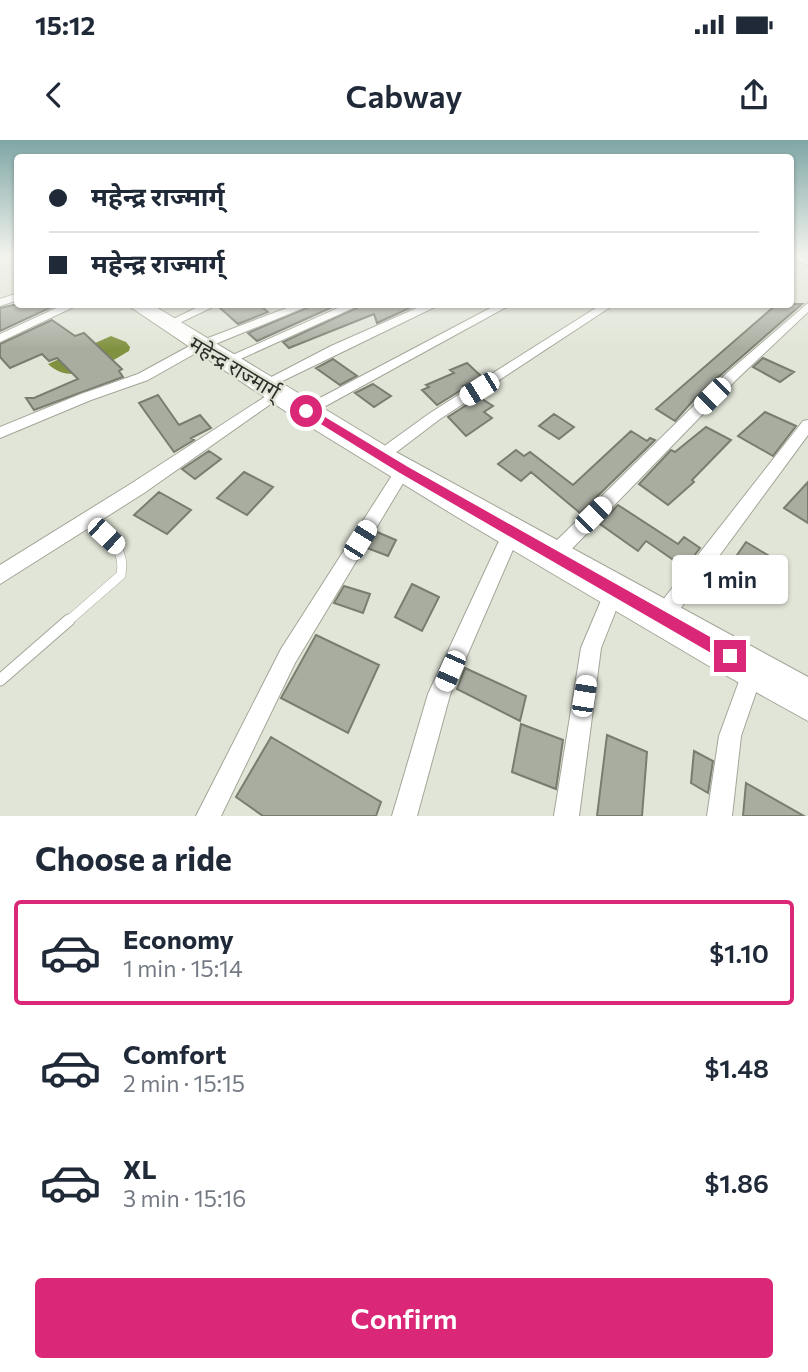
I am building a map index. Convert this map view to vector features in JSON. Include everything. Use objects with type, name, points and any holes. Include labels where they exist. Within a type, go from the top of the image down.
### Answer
[{"type":"highway","name":"महेन्द्र राज्मार्ग्","points":[[141,308],[211,354],[392,463],[808,700]]},
{"type":"street","points":[[554,555],[732,376],[808,306]]},
{"type":"street","points":[[0,338],[66,308]]},
{"type":"street","points":[[167,325],[205,308]]},
{"type":"street","points":[[211,354],[300,308]]},
{"type":"street","points":[[0,433],[86,397],[345,308]]},
{"type":"street","points":[[0,575],[89,520],[270,389],[335,349],[427,308]]},
{"type":"street","points":[[306,411],[500,308]]},
{"type":"street","points":[[208,816],[288,656],[392,463],[435,416],[604,308]]},
{"type":"street","points":[[662,617],[808,425]]},
{"type":"street","points":[[404,816],[439,694],[512,531]]},
{"type":"street","points":[[566,816],[591,648],[615,590]]},
{"type":"street","points":[[719,816],[730,736],[752,669]]},
{"type":"lane","points":[[0,680],[121,575],[125,560],[122,551],[89,520]]},
{"type":"shaded area","points":[[111,336],[126,342],[130,347],[129,351],[99,367],[78,374],[67,374],[48,364]]},
{"type":"building","points":[[794,304],[802,304],[699,394],[675,421],[656,409],[772,308],[794,308]]},
{"type":"building","points":[[14,305],[14,308],[49,308],[0,331],[0,308]]},
{"type":"building","points":[[220,308],[263,308],[268,312],[238,324]]},
{"type":"building","points":[[307,308],[330,308],[257,341],[248,333]]},
{"type":"building","points":[[356,308],[409,308],[377,323],[374,314],[289,348],[283,342]]},
{"type":"building","points":[[52,320],[75,336],[84,333],[122,369],[119,371],[123,377],[34,410],[26,398],[34,398],[78,379],[57,358],[49,361],[42,354],[10,368],[0,357],[0,344]]},
{"type":"building","points":[[763,358],[794,372],[780,382],[753,367]]},
{"type":"building","points":[[333,359],[357,376],[340,385],[316,368]]},
{"type":"building","points":[[467,363],[482,377],[463,386],[466,387],[437,405],[422,390],[429,387],[426,385],[454,373],[450,370]]},
{"type":"building","points":[[373,384],[391,396],[374,407],[355,393]]},
{"type":"building","points":[[158,395],[179,425],[200,415],[211,428],[191,438],[194,440],[174,452],[139,403]]},
{"type":"building","points":[[479,397],[493,406],[484,412],[492,418],[466,436],[448,417]]},
{"type":"building","points":[[765,412],[796,426],[773,456],[738,436]]},
{"type":"building","points":[[554,414],[574,427],[559,439],[539,426]]},
{"type":"building","points":[[706,427],[731,440],[692,480],[694,482],[668,505],[639,484],[671,450],[675,452]]},
{"type":"building","points":[[631,431],[647,441],[650,438],[655,440],[580,513],[531,472],[521,481],[498,464],[516,450],[524,456],[530,452],[573,485]]},
{"type":"building","points":[[209,451],[221,459],[195,479],[182,469]]},
{"type":"building","points":[[244,472],[273,487],[247,515],[217,498]]},
{"type":"building","points":[[808,482],[808,523],[784,508]]},
{"type":"building","points":[[159,492],[191,510],[167,534],[134,515]]},
{"type":"building","points":[[618,505],[678,544],[684,537],[700,548],[685,568],[646,541],[638,551],[600,524]]},
{"type":"building","points":[[377,532],[396,540],[388,556],[367,548]]},
{"type":"building","points":[[746,542],[771,557],[751,588],[726,571]]},
{"type":"building","points":[[412,584],[439,597],[422,631],[395,617]]},
{"type":"building","points":[[344,586],[370,594],[363,613],[334,603]]},
{"type":"building","points":[[316,635],[379,665],[348,733],[281,698]]},
{"type":"building","points":[[465,668],[526,696],[520,721],[457,689]]},
{"type":"building","points":[[521,724],[563,740],[556,789],[512,772]]},
{"type":"building","points":[[607,735],[647,752],[642,816],[597,816]]},
{"type":"building","points":[[271,737],[381,802],[376,816],[263,816],[236,797]]},
{"type":"building","points":[[694,751],[713,761],[708,793],[691,783]]},
{"type":"building","points":[[746,783],[804,816],[743,816]]},
{"type":"route","points":[[306,411],[730,656]]}]
